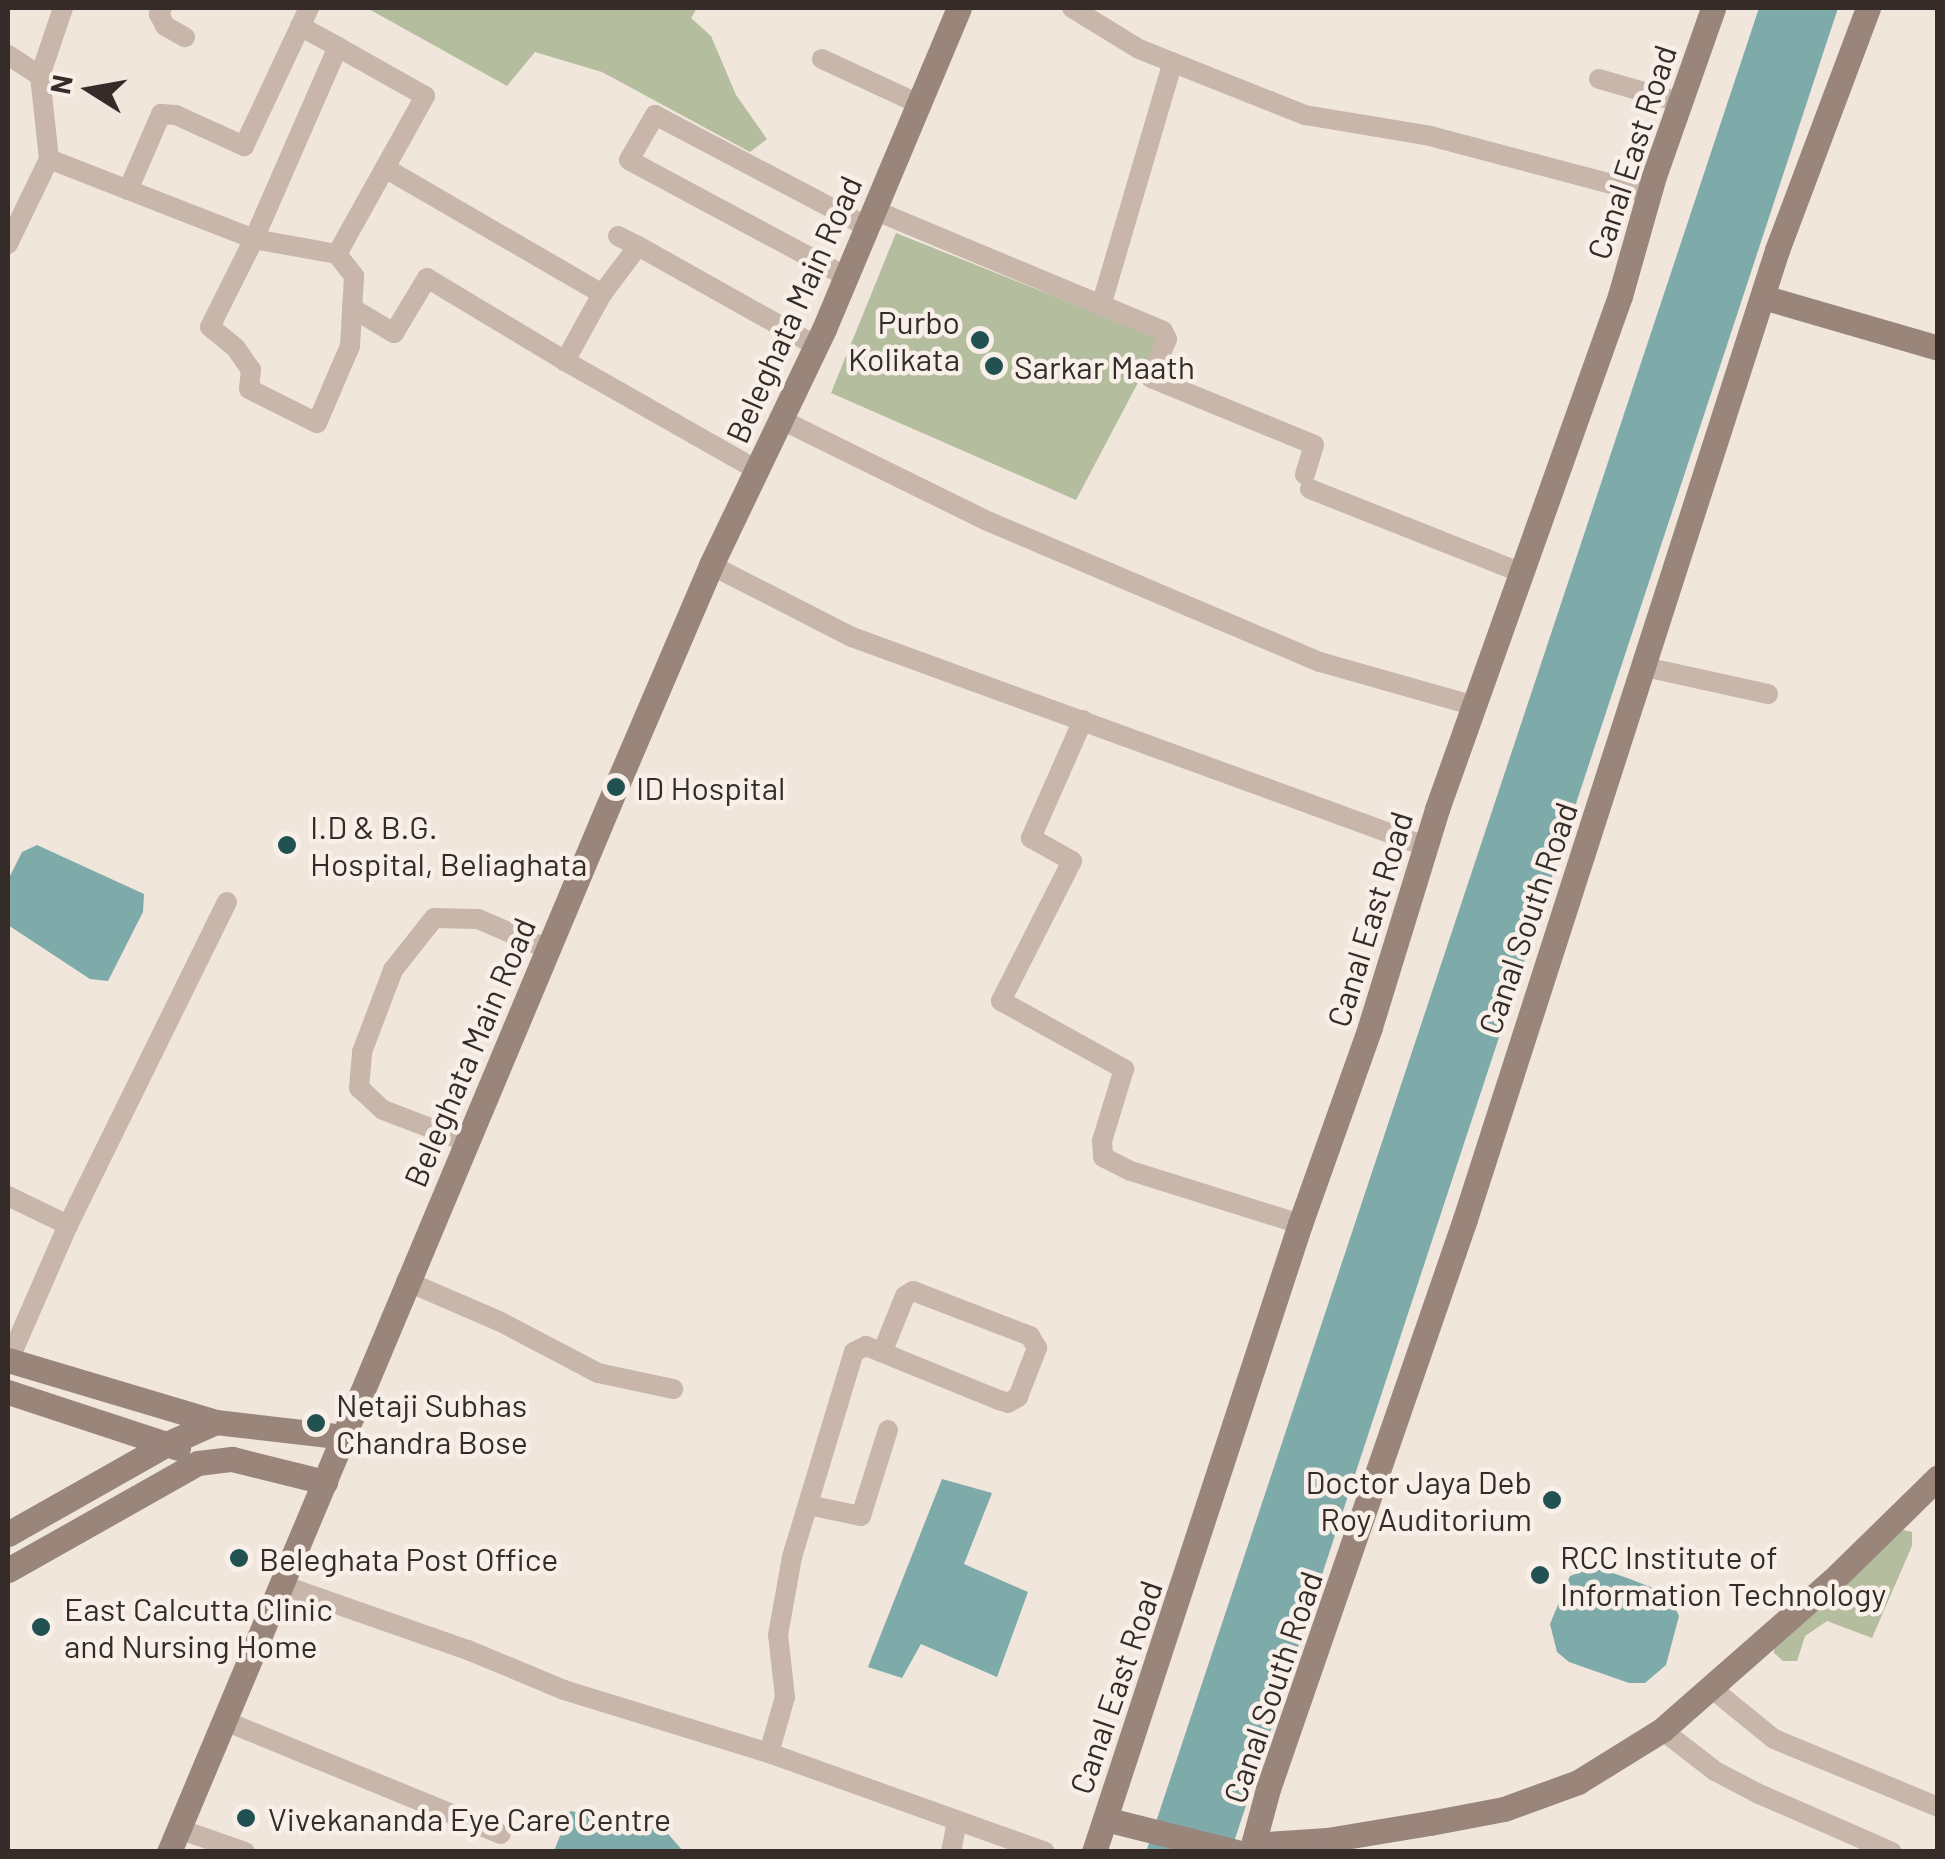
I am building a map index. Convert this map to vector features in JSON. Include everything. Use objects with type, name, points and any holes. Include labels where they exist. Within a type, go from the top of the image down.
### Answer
[{"type":"main road","name":"Beleghata Main Road","points":[[174,1840],[346,1437],[406,1281],[712,565],[816,346],[959,8]]},
{"type":"main road","name":"Canal East Road","points":[[1094,1852],[1116,1823],[1300,1224],[1370,1028],[1472,705],[1620,296],[1648,194],[1712,8]]},
{"type":"main road","name":"Canal South Road","points":[[1247,1849],[1645,667],[1763,297],[1868,8]]},
{"type":"main road","points":[[1763,297],[1938,348]]},
{"type":"main road","points":[[8,1360],[216,1422],[346,1437]]},
{"type":"main road","points":[[8,1392],[169,1443],[207,1461],[254,1463],[325,1482]]},
{"type":"main road","points":[[8,1534],[169,1443],[216,1422]]},
{"type":"main road","points":[[8,1570],[207,1461],[216,1422]]},
{"type":"main road","points":[[1116,1823],[1247,1849],[1327,1840],[1504,1808],[1578,1782],[1662,1730],[1833,1580],[1938,1477]]},
{"type":"street","points":[[8,244],[49,159],[40,76],[63,8]]},
{"type":"street","points":[[162,8],[159,14],[165,26],[185,37]]},
{"type":"street","points":[[1072,8],[1139,49],[1305,115],[1430,136],[1648,194]]},
{"type":"street","points":[[128,190],[161,114],[190,121],[244,146],[304,17],[338,47],[425,96],[337,254]]},
{"type":"street","points":[[49,159],[254,239],[337,254],[354,276],[350,346],[317,423],[249,390],[251,370],[235,346],[210,327],[254,239],[338,47]]},
{"type":"street","points":[[8,55],[40,76]]},
{"type":"street","points":[[822,59],[918,104]]},
{"type":"street","points":[[1101,306],[1174,62]]},
{"type":"street","points":[[1600,80],[1680,102]]},
{"type":"street","points":[[846,276],[628,160],[655,116],[870,218],[1163,331],[1166,340],[1151,378],[1314,446],[1308,482],[1520,572]]},
{"type":"street","points":[[385,168],[602,294]]},
{"type":"street","points":[[565,360],[628,241],[816,346]]},
{"type":"street","points":[[352,308],[394,333],[427,278],[758,470]]},
{"type":"street","points":[[782,420],[985,520],[1284,647],[1472,705]]},
{"type":"street","points":[[712,565],[852,637],[1425,846]]},
{"type":"street","points":[[1645,667],[1768,694]]},
{"type":"street","points":[[1083,720],[1032,838],[1072,861],[1001,1001],[1124,1069],[1100,1151],[1103,1157],[1131,1171],[1300,1224]]},
{"type":"street","points":[[8,1360],[68,1225],[226,902]]},
{"type":"street","points":[[467,1142],[383,1110],[359,1088],[362,1052],[393,970],[434,918],[478,920],[548,949]]},
{"type":"street","points":[[8,1196],[68,1225]]},
{"type":"street","points":[[406,1281],[499,1321],[598,1373],[674,1389]]},
{"type":"street","points":[[769,1753],[785,1698],[780,1617],[808,1505],[854,1352],[866,1346],[1008,1403],[1018,1397],[1037,1348],[1030,1336],[912,1290],[905,1296],[882,1352]]},
{"type":"street","points":[[808,1505],[861,1516],[888,1430]]},
{"type":"street","points":[[282,1586],[468,1650],[564,1690],[769,1753],[1045,1852]]},
{"type":"street","points":[[1710,1687],[1774,1739],[1938,1807]]},
{"type":"street","points":[[225,1721],[501,1834]]},
{"type":"street","points":[[1662,1730],[1715,1771],[1743,1786],[1892,1852]]},
{"type":"street","points":[[952,1852],[958,1821]]},
{"type":"street","points":[[174,1840],[245,1852]]},
{"type":"green space","points":[[367,8],[697,8],[691,18],[711,36],[736,95],[767,139],[750,152],[602,72],[535,52],[507,86]]},
{"type":"green space","name":"Sarkar Maath","points":[[896,233],[1161,339],[1076,500],[831,393]]},
{"type":"green space","points":[[1900,1529],[1912,1532],[1912,1546],[1872,1638],[1827,1621],[1805,1636],[1797,1661],[1783,1661],[1774,1653],[1774,1641]]},
{"type":"water","points":[[1759,8],[1838,8],[1231,1851],[1146,1852]]},
{"type":"water","points":[[37,845],[144,894],[143,912],[108,981],[90,979],[8,925],[8,880],[22,852]]},
{"type":"water","points":[[942,1479],[992,1493],[964,1564],[1028,1592],[997,1677],[921,1644],[902,1678],[868,1667]]},
{"type":"water","points":[[1586,1570],[1604,1570],[1630,1579],[1658,1590],[1673,1603],[1679,1616],[1666,1665],[1645,1683],[1629,1683],[1569,1662],[1557,1652],[1550,1624],[1570,1576]]},
{"type":"water","points":[[570,1811],[662,1827],[683,1851],[554,1851]]},
{"type":"place","name":"Purbo Kolikata","points":[[980,340]]},
{"type":"place","name":"Sarkar Maath","points":[[994,366]]},
{"type":"place","name":"ID Hospital","points":[[616,787]]},
{"type":"place","name":"I.D & B.G. Hospital, Beliaghata","points":[[287,845]]},
{"type":"place","name":"Netaji Subhas Chandra Bose","points":[[316,1423]]},
{"type":"place","name":"Doctor Jaya Deb Roy Auditorium","points":[[1552,1500]]},
{"type":"place","name":"Beleghata Post Office","points":[[239,1558]]},
{"type":"place","name":"RCC Institute of Information Technology","points":[[1540,1575]]},
{"type":"place","name":"East Calcutta Clinic and Nursing Home","points":[[41,1627]]},
{"type":"place","name":"Vivekananda Eye Care Centre","points":[[246,1818]]}]
